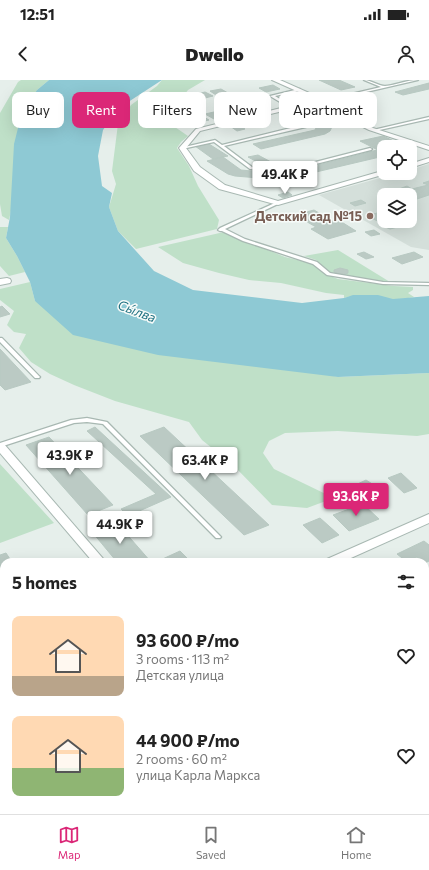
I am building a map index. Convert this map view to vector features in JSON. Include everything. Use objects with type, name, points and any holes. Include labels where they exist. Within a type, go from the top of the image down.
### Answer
[{"type":"street","points":[[275,80],[303,92]]},
{"type":"street","points":[[279,110],[198,130],[182,148],[197,169],[222,187],[278,203],[377,175]]},
{"type":"street","points":[[371,128],[429,148]]},
{"type":"street","points":[[417,164],[429,160]]},
{"type":"street","points":[[0,445],[97,558]]},
{"type":"street","points":[[340,558],[429,518]]},
{"type":"lane","points":[[365,80],[383,88]]},
{"type":"lane","points":[[365,92],[416,80]]},
{"type":"lane","points":[[222,146],[305,126],[307,117],[272,96],[299,90]]},
{"type":"lane","points":[[375,130],[429,118]]},
{"type":"lane","points":[[182,148],[215,141],[251,168],[284,171],[370,149]]},
{"type":"lane","points":[[278,203],[220,230],[244,240],[315,263],[329,274],[383,283],[429,284]]},
{"type":"lane","points":[[0,339],[37,377]]},
{"type":"lane","points":[[0,445],[72,421],[87,420],[105,423],[218,537]]},
{"type":"shaded area","name":"Детский сад №15","points":[[429,164],[429,250],[411,247],[377,228],[417,228],[417,188],[377,188],[377,228],[319,195],[377,179],[417,180],[417,168]]},
{"type":"green space","points":[[21,80],[49,80],[37,92],[12,92],[18,82]]},
{"type":"green space","points":[[162,80],[205,80],[186,92],[149,92]]},
{"type":"green space","points":[[12,92],[12,128],[29,128],[9,220],[2,216],[0,204],[0,113]]},
{"type":"green space","points":[[138,100],[138,128],[176,128],[188,136],[177,148],[189,166],[198,186],[219,220],[217,229],[136,249],[118,231],[109,207],[116,184],[112,171],[117,128],[130,128],[131,105]]},
{"type":"green space","points":[[0,227],[8,227],[6,238],[25,272],[9,276],[0,266]]},
{"type":"green space","points":[[224,232],[285,257],[314,264],[325,274],[338,279],[413,287],[413,290],[408,293],[414,297],[395,299],[356,295],[344,298],[344,295],[326,293],[281,283],[249,280],[183,263],[158,247]]},
{"type":"green space","points":[[338,250],[390,282],[338,276],[330,273],[316,260],[304,256]]},
{"type":"green space","points":[[30,282],[35,301],[338,377],[429,373],[429,434],[417,436],[338,431],[285,433],[269,441],[263,453],[274,469],[334,498],[307,508],[272,505],[233,465],[202,440],[189,422],[115,401],[50,374],[31,362],[19,348],[26,334],[14,332],[7,325],[14,311],[0,300],[0,289]]},
{"type":"green space","points":[[0,464],[54,523],[0,543]]},
{"type":"water","name":"Сы́лва","points":[[49,80],[162,80],[144,92],[138,92],[138,96],[130,101],[130,92],[72,92],[72,128],[104,128],[98,156],[102,186],[112,193],[109,207],[118,231],[154,271],[193,290],[302,303],[344,298],[353,295],[378,295],[393,299],[429,296],[429,373],[338,377],[158,355],[73,335],[35,301],[30,282],[6,238],[10,217],[14,144],[18,128],[64,128],[64,92],[36,92]]},
{"type":"building","points":[[319,80],[339,80],[355,87],[341,90]]},
{"type":"building","points":[[429,83],[429,89],[403,95],[395,92]]},
{"type":"building","points":[[273,85],[280,89],[266,92],[259,88]]},
{"type":"building","points":[[221,89],[226,92],[214,92],[214,94],[210,91]]},
{"type":"building","points":[[206,92],[213,96],[206,98]]},
{"type":"building","points":[[214,112],[214,119],[206,115]]},
{"type":"building","points":[[233,128],[245,129],[237,131]]},
{"type":"building","points":[[316,128],[331,128],[330,131],[325,134],[261,149],[253,144],[315,130]]},
{"type":"building","points":[[383,136],[392,140],[377,140],[377,150],[360,141]]},
{"type":"building","points":[[209,144],[228,156],[213,159],[195,146]]},
{"type":"building","points":[[377,150],[377,158],[282,180],[235,176],[228,174],[207,161],[223,157],[241,170],[283,174]]},
{"type":"building","points":[[258,155],[271,162],[261,164],[248,157]]},
{"type":"building","points":[[429,181],[429,195],[417,199],[416,188],[428,185],[423,183]]},
{"type":"building","points":[[288,192],[292,195],[283,198],[278,195]]},
{"type":"building","points":[[361,200],[366,203],[355,206],[350,203]]},
{"type":"building","points":[[314,210],[336,223],[340,221],[356,231],[328,239],[311,229],[316,227],[295,215]]},
{"type":"building","points":[[377,213],[377,221],[367,216]]},
{"type":"building","points":[[374,230],[380,234],[371,236],[365,232]]},
{"type":"building","points":[[364,252],[374,257],[366,259],[357,254]]},
{"type":"building","points":[[414,252],[423,257],[402,264],[392,258]]},
{"type":"building","points":[[340,268],[348,270],[348,273],[343,275],[334,272],[334,270]]},
{"type":"building","points":[[2,306],[10,314],[0,317],[0,307]]},
{"type":"building","points":[[0,349],[31,382],[5,390],[0,385]]},
{"type":"building","points":[[95,427],[171,497],[128,516],[121,509],[156,494],[87,431]]},
{"type":"building","points":[[164,427],[269,525],[244,535],[140,436]]},
{"type":"building","points":[[49,437],[113,505],[88,515],[26,445]]},
{"type":"building","points":[[401,473],[417,488],[404,493],[388,478]]},
{"type":"building","points":[[366,480],[385,492],[368,501],[349,488]]},
{"type":"building","points":[[363,504],[379,519],[349,531],[333,515]]},
{"type":"building","points":[[320,518],[339,535],[322,543],[303,525]]},
{"type":"building","points":[[117,523],[148,558],[114,558],[93,533]]},
{"type":"building","points":[[424,541],[429,545],[429,558],[402,558],[397,554]]},
{"type":"building","points":[[180,551],[187,558],[165,558]]},
{"type":"building","points":[[6,553],[9,558],[0,558],[0,555]]},
{"type":"place","name":"Детский сад №15","points":[[370,216]]}]
